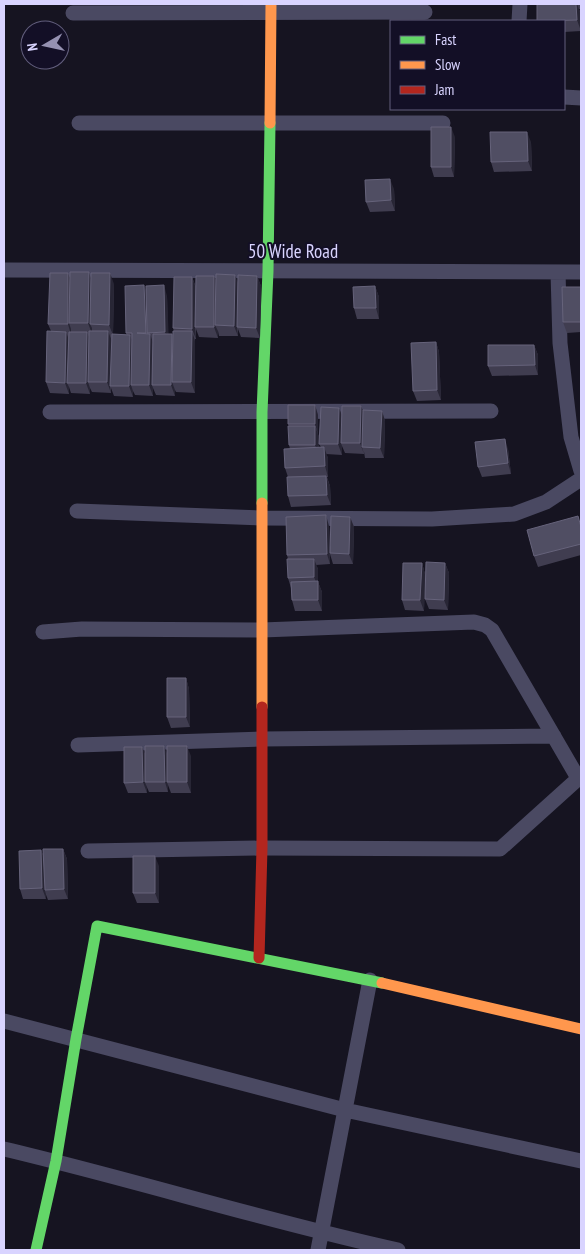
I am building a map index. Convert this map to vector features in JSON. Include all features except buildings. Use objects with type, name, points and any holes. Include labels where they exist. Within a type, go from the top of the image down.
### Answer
[{"type":"street","points":[[519,20],[520,4]]},
{"type":"street","points":[[259,958],[262,848],[262,412],[268,271],[271,8]]},
{"type":"street","points":[[73,13],[271,8],[425,12]]},
{"type":"street","points":[[565,97],[581,98]]},
{"type":"street","points":[[79,123],[443,123]]},
{"type":"street","name":"50 Wide Road","points":[[4,270],[581,272]]},
{"type":"street","points":[[558,272],[560,343],[571,437],[581,471]]},
{"type":"street","points":[[50,412],[491,411]]},
{"type":"street","points":[[77,511],[262,518],[432,520],[514,514],[546,502],[581,479]]},
{"type":"street","points":[[43,632],[82,628],[262,630],[474,622],[485,625],[492,630],[580,777],[500,849],[262,848],[88,851]]},
{"type":"street","points":[[78,746],[262,739],[554,736]]},
{"type":"street","points":[[36,1250],[56,1161],[97,926],[370,980],[581,1029]]},
{"type":"street","points":[[318,1250],[370,980]]},
{"type":"street","points":[[4,1020],[346,1110],[581,1161]]},
{"type":"street","points":[[4,1149],[56,1161],[322,1234],[398,1250]]},
{"type":"traffic: fast","points":[[262,503],[262,412],[268,271],[270,123]]},
{"type":"traffic: fast","points":[[36,1250],[56,1161],[97,926],[382,983]]},
{"type":"traffic: slow","points":[[270,123],[271,4]]},
{"type":"traffic: slow","points":[[262,503],[262,707]]},
{"type":"traffic: slow","points":[[382,983],[581,1029]]},
{"type":"traffic: jam","points":[[259,958],[262,848],[262,707]]}]
